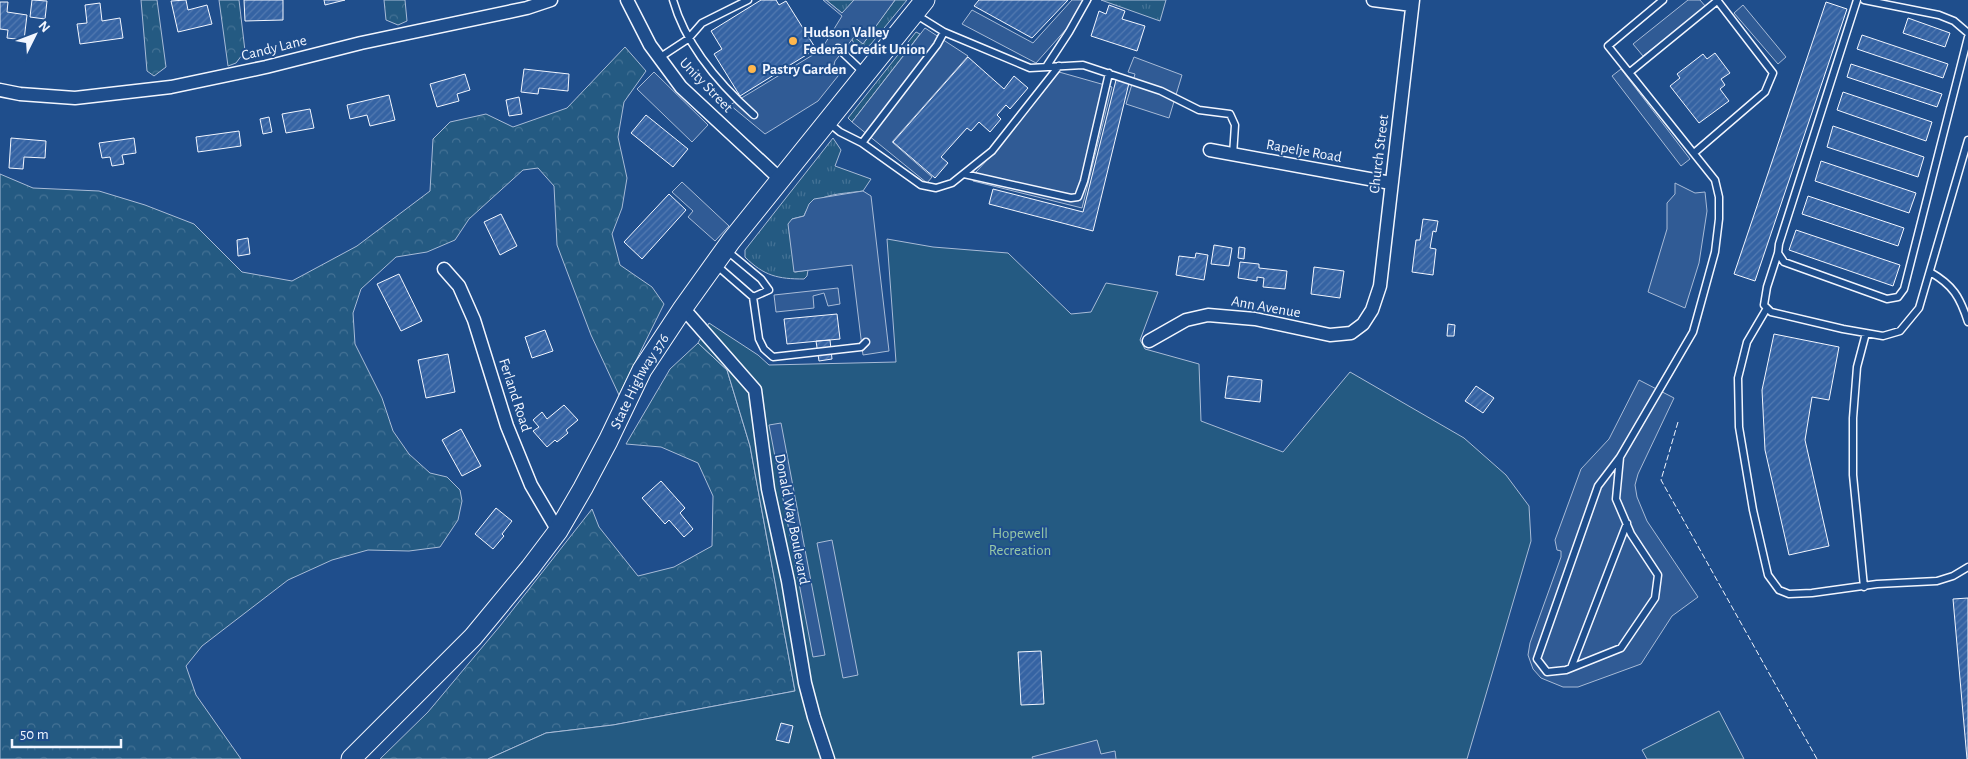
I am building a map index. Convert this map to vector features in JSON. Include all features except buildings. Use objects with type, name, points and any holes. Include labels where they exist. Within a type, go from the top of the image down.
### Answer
[{"type":"main road","name":"State Highway 376","points":[[351,759],[472,637],[530,568],[558,531],[608,441],[642,370],[683,308],[720,256],[780,179],[919,7]]},
{"type":"street","name":"Candy Lane","points":[[0,90],[75,98],[171,87],[266,67],[361,43],[527,8],[551,0]]},
{"type":"street","name":"Unity Street","points":[[627,0],[650,45],[681,87],[780,179]]},
{"type":"street","points":[[1373,0],[1413,2]]},
{"type":"street","name":"Church Street","points":[[1372,310],[1380,286],[1413,2]]},
{"type":"street","name":"Rapelje Road","points":[[1210,150],[1392,184]]},
{"type":"street","name":"Ferland Road","points":[[444,269],[459,286],[474,320],[507,426],[531,485],[558,531]]},
{"type":"street","name":"Donald Way Boulevard","points":[[683,308],[755,390],[768,489],[788,581],[803,676],[828,759]]},
{"type":"street","name":"Ann Avenue","points":[[1149,341],[1186,320],[1208,315],[1254,319],[1330,335],[1351,333],[1364,324],[1372,310]]},
{"type":"lane","points":[[673,0],[688,39],[728,93],[754,116]]},
{"type":"lane","points":[[659,58],[688,39],[702,23],[748,0]]},
{"type":"lane","points":[[1046,67],[1087,0]]},
{"type":"lane","points":[[1620,457],[1616,499],[1631,534],[1658,575],[1655,598],[1621,648],[1571,668],[1547,672],[1537,659],[1598,486],[1620,457],[1693,332],[1715,252],[1719,219],[1719,197],[1715,180],[1608,46],[1662,0]]},
{"type":"lane","points":[[1630,72],[1717,0],[1773,73],[1764,92],[1694,153]]},
{"type":"lane","points":[[1857,0],[1779,244],[1764,305],[1771,312],[1866,333],[1883,336],[1900,331],[1919,308],[1968,140]]},
{"type":"lane","points":[[1864,0],[1939,15],[1954,21],[1968,33]]},
{"type":"lane","points":[[919,7],[944,32],[1030,68],[1083,65],[1161,91],[1199,110],[1230,114],[1235,125],[1233,155]]},
{"type":"lane","points":[[862,143],[937,45],[944,32]]},
{"type":"lane","points":[[1778,254],[1784,262],[1886,299],[1898,297],[1904,289],[1968,37]]},
{"type":"lane","points":[[838,48],[865,74]]},
{"type":"lane","points":[[827,121],[840,132],[862,143],[907,176],[927,188],[936,188],[952,183],[992,151],[1059,66]]},
{"type":"lane","points":[[964,174],[1071,198],[1078,197],[1084,181],[1109,73]]},
{"type":"lane","points":[[720,256],[761,279],[769,290],[753,298]]},
{"type":"lane","points":[[720,256],[753,298],[759,339],[764,349],[773,357],[861,348],[866,342]]},
{"type":"lane","points":[[1930,272],[1946,281],[1961,300],[1968,322]]},
{"type":"lane","points":[[1767,308],[1747,342],[1738,378],[1739,427],[1752,510],[1768,575],[1779,590],[1790,594],[1812,593],[1937,581],[1968,568]]},
{"type":"lane","points":[[1864,587],[1853,475],[1853,418],[1857,367],[1866,333]]},
{"type":"lane","points":[[1571,668],[1627,523]]},
{"type":"green space","points":[[141,0],[157,0],[166,67],[154,76],[147,71]]},
{"type":"green space","points":[[219,0],[239,0],[245,51],[236,63],[228,66]]},
{"type":"green space","points":[[384,0],[405,0],[407,21],[398,25],[386,20]]},
{"type":"green space","points":[[826,0],[854,0],[843,14]]},
{"type":"green space","points":[[895,0],[907,0],[871,44],[866,48],[854,44],[852,39],[854,37],[863,43]]},
{"type":"green space","points":[[1101,0],[1166,0],[1160,21]]},
{"type":"green space","points":[[916,32],[920,34],[852,122],[848,118]]},
{"type":"green space","points":[[625,47],[646,71],[624,102],[618,137],[627,178],[622,208],[612,234],[620,265],[652,287],[664,304],[619,395],[591,335],[557,245],[554,186],[538,168],[523,170],[469,219],[455,240],[427,252],[396,257],[361,289],[353,313],[355,344],[382,398],[393,431],[409,454],[430,473],[447,477],[460,490],[462,501],[458,520],[440,547],[409,551],[368,550],[332,560],[288,580],[202,646],[186,666],[196,695],[241,759],[0,759],[0,174],[33,188],[99,191],[145,205],[194,224],[242,272],[292,281],[357,246],[430,191],[433,139],[450,122],[486,114],[513,127],[567,108]]},
{"type":"green space","points":[[833,138],[841,150],[835,166],[871,179],[863,191],[837,194],[820,199],[808,208],[804,216],[792,219],[795,272],[808,270],[807,276],[804,279],[779,277],[765,272],[745,257],[745,250]]},
{"type":"green space","name":"Hopewell Recreation","points":[[887,239],[933,247],[1008,253],[1071,314],[1091,312],[1106,283],[1158,292],[1140,340],[1145,349],[1199,364],[1201,421],[1283,452],[1350,372],[1464,438],[1506,475],[1529,506],[1531,541],[1467,759],[488,759],[546,733],[613,725],[795,691],[750,446],[727,370],[698,343],[709,323],[758,355],[769,365],[896,362]]},
{"type":"green space","points":[[698,343],[727,370],[750,446],[795,691],[613,725],[546,733],[488,759],[380,759],[428,712],[500,626],[592,509],[599,527],[638,576],[674,567],[712,546],[713,496],[698,463],[661,447],[626,444],[670,369]]},
{"type":"green space","points":[[1719,711],[1744,759],[1647,759],[1642,750]]},
{"type":"shaded area","points":[[823,0],[826,0],[842,13],[854,0],[895,0],[863,44],[854,37],[835,61],[834,65],[842,71],[818,101],[765,134],[730,105],[821,50],[842,16]]},
{"type":"shaded area","points":[[1072,0],[1092,0],[1036,63],[962,24],[972,10],[1033,43]]},
{"type":"shaded area","points":[[1688,0],[1700,0],[1706,7],[1643,56],[1633,44]]},
{"type":"shaded area","points":[[1743,5],[1786,57],[1778,64],[1734,13]]},
{"type":"shaded area","points":[[925,28],[968,56],[892,142],[932,177],[927,183],[852,122]]},
{"type":"shaded area","points":[[1134,57],[1182,75],[1169,118],[1126,104],[1135,74],[1128,72]]},
{"type":"shaded area","points":[[1621,69],[1690,159],[1681,166],[1612,76]]},
{"type":"shaded area","points":[[654,72],[708,125],[692,142],[637,89]]},
{"type":"shaded area","points":[[1059,72],[1112,87],[1082,208],[973,181],[976,172],[1000,146]]},
{"type":"shaded area","points":[[682,182],[729,226],[715,241],[688,217],[693,211],[672,192]]},
{"type":"shaded area","points":[[1675,183],[1695,193],[1705,192],[1707,211],[1699,263],[1685,308],[1648,292],[1667,229],[1667,203],[1675,194]]},
{"type":"shaded area","points":[[863,191],[871,196],[889,351],[863,355],[852,265],[794,272],[788,224],[792,219],[804,216],[809,204],[814,199]]},
{"type":"shaded area","points":[[838,288],[840,304],[828,306],[824,293],[813,296],[814,308],[776,312],[774,295]]},
{"type":"shaded area","points":[[1639,380],[1674,398],[1638,474],[1635,485],[1637,497],[1647,521],[1698,597],[1672,616],[1641,664],[1578,687],[1563,687],[1541,678],[1533,669],[1528,655],[1530,643],[1561,557],[1561,551],[1557,550],[1555,540],[1581,469],[1609,439]]},
{"type":"shaded area","points":[[781,423],[825,655],[813,657],[769,425]]},
{"type":"shaded area","points":[[832,540],[858,675],[843,678],[817,543]]},
{"type":"shaded area","points":[[1097,740],[1101,754],[1115,751],[1116,759],[1033,759],[1032,757]]},
{"type":"fence","points":[[1678,422],[1661,480],[1817,759]]},
{"type":"place","name":"Hudson Valley Federal Credit Union","points":[[793,41]]},
{"type":"place","name":"Pastry Garden","points":[[752,69]]}]
